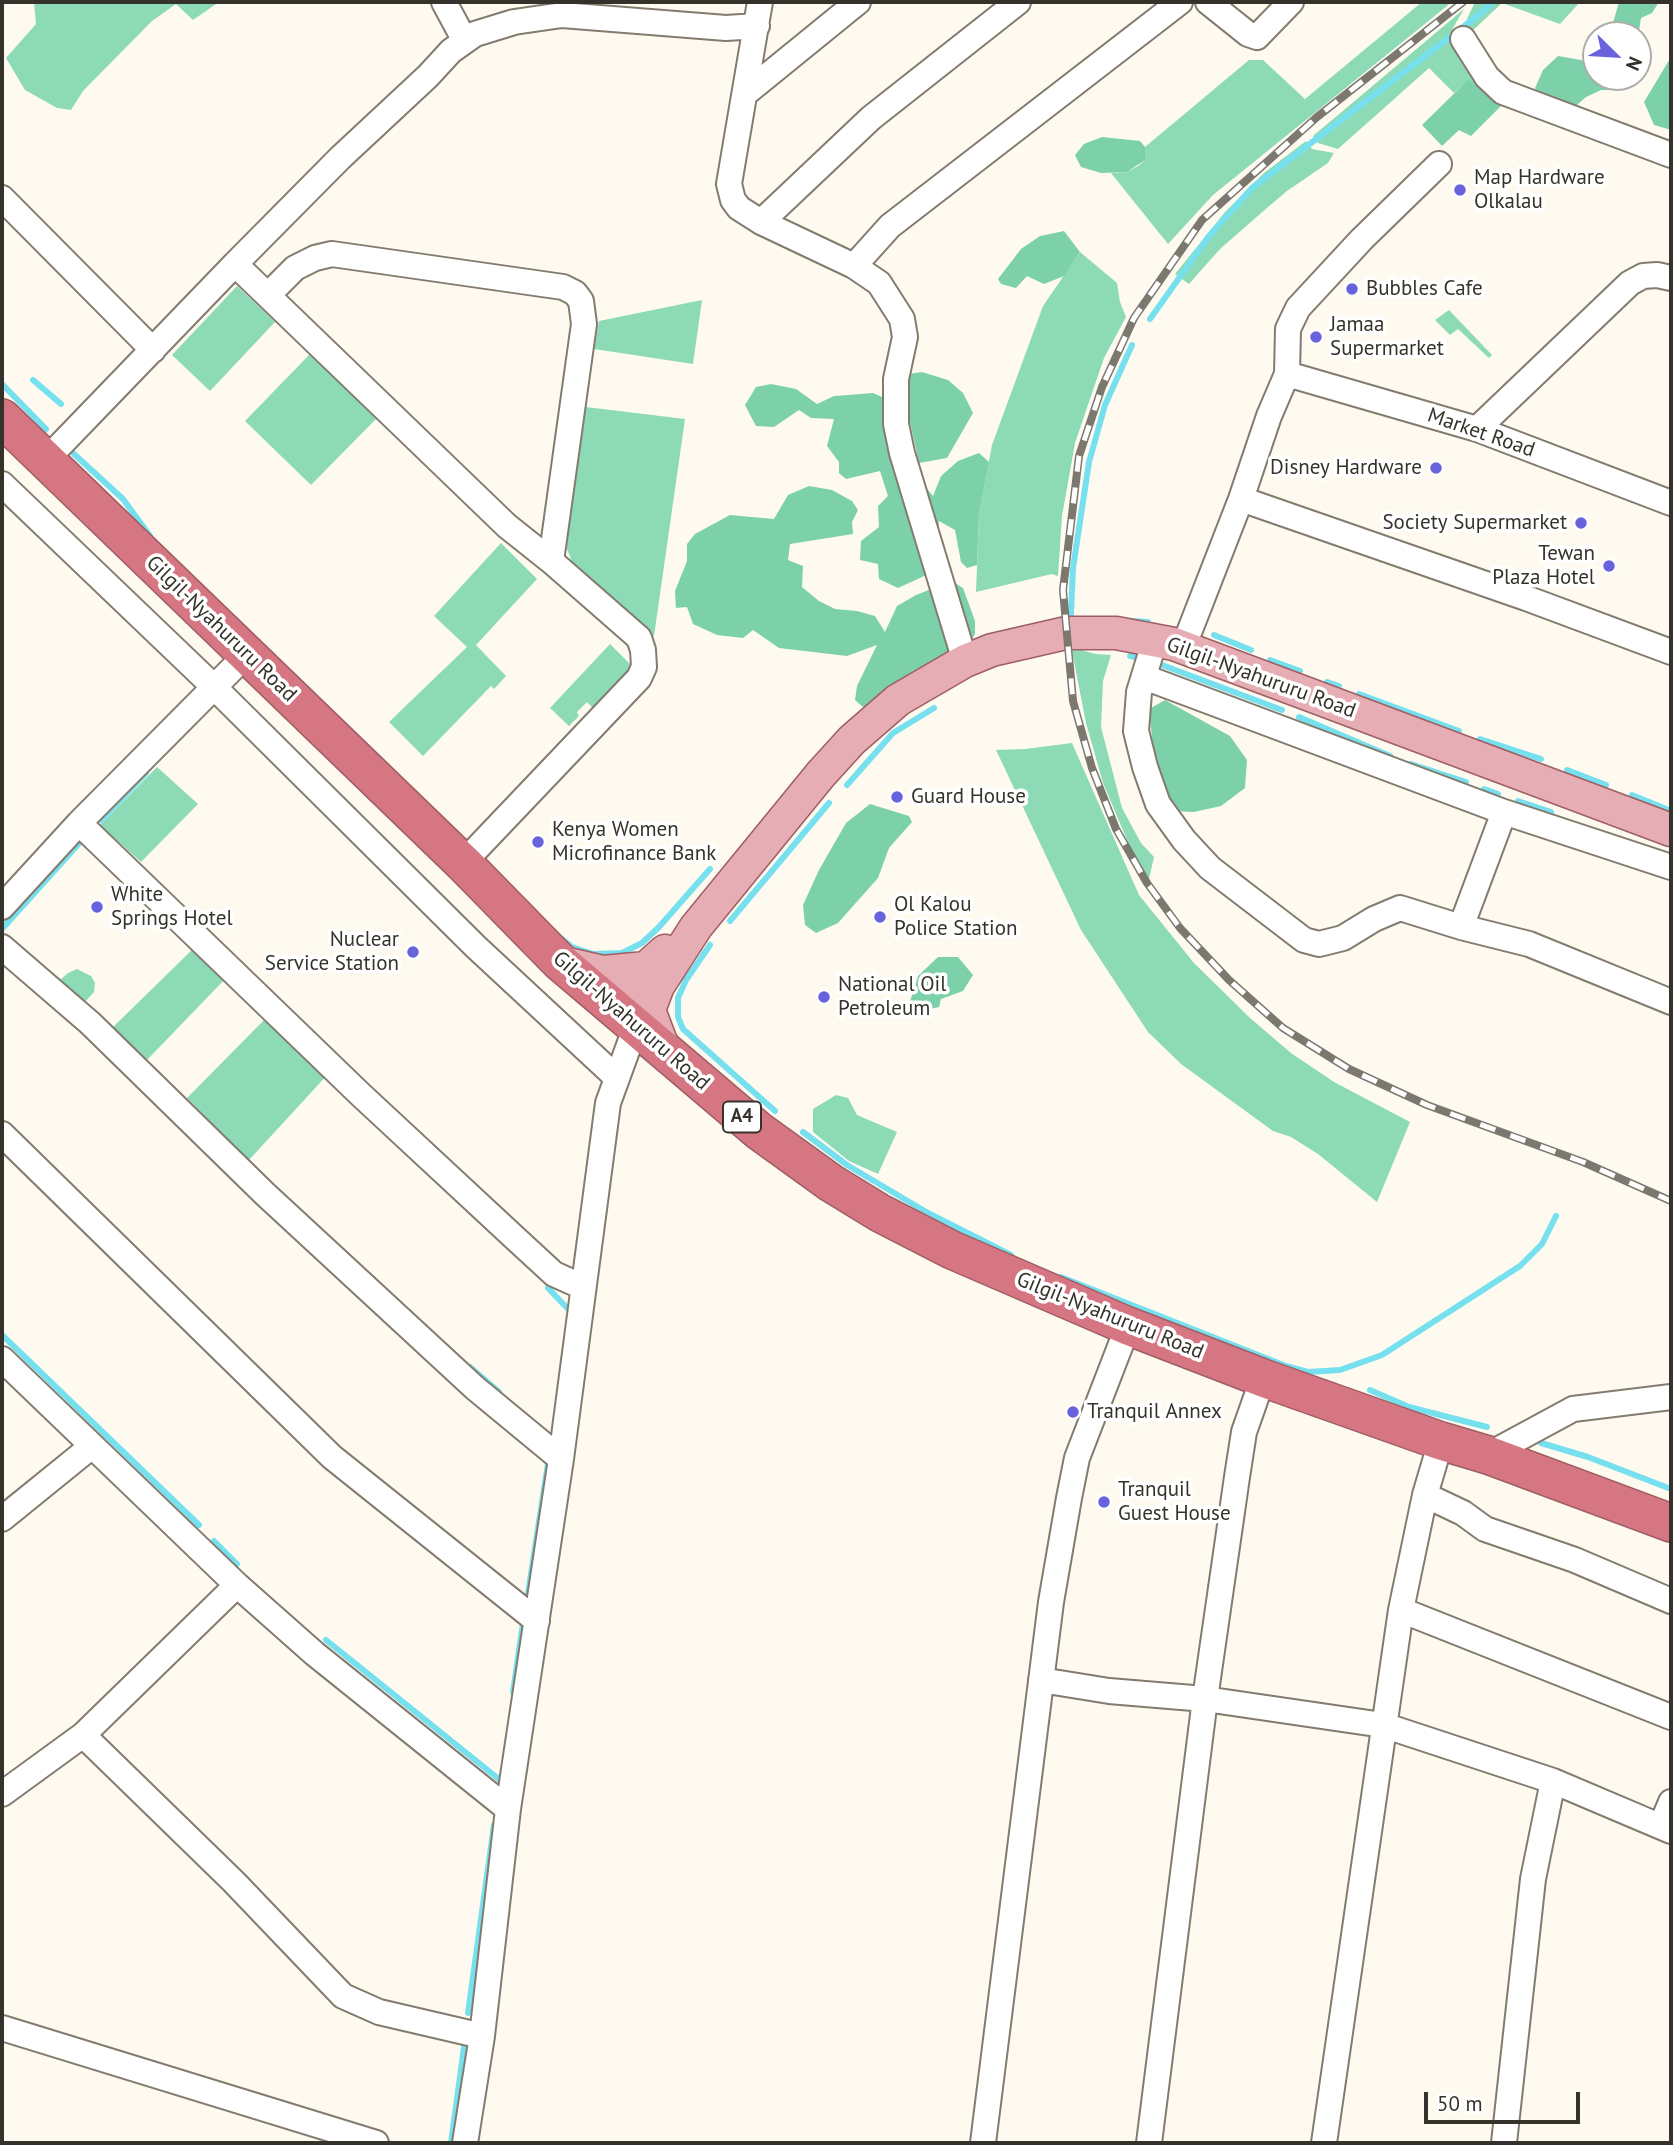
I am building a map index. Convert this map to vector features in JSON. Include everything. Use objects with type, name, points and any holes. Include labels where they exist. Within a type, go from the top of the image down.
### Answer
[{"type":"highway","name":"Gilgil-Nyahururu Road","points":[[2,418],[463,863],[560,962],[759,1131],[831,1183],[880,1213],[952,1250],[1128,1326],[1263,1378],[1488,1455],[1671,1523]]},
{"type":"main road","name":"Gilgil-Nyahururu Road","points":[[696,927],[821,774],[852,740],[898,700],[965,661],[992,650],[1066,633],[1116,633],[1169,644],[1671,830]]},
{"type":"main road","points":[[626,1018],[646,968],[696,927]]},
{"type":"main road","points":[[664,1050],[649,1010],[658,986],[696,927]]},
{"type":"main road","points":[[560,962],[603,972],[646,968]]},
{"type":"street","points":[[444,2],[466,41]]},
{"type":"street","points":[[746,93],[858,2]]},
{"type":"street","points":[[761,222],[871,118],[1018,2]]},
{"type":"street","points":[[854,266],[890,226],[1180,2]]},
{"type":"street","points":[[1208,2],[1248,34],[1257,37],[1292,2]]},
{"type":"street","points":[[46,460],[340,158],[451,51],[475,34],[514,22],[562,15],[726,28],[759,14]]},
{"type":"street","points":[[759,14],[729,184],[733,200],[739,208],[761,222],[854,266],[879,283],[902,319],[905,337],[896,379],[896,424],[902,453],[965,661]]},
{"type":"street","points":[[1463,39],[1487,78],[1503,92],[1671,155]]},
{"type":"street","points":[[1439,164],[1362,239],[1298,308],[1288,329],[1287,374],[1269,416],[1241,499],[1169,644],[1144,677],[1139,692],[1136,731],[1145,766],[1158,804],[1184,840],[1210,868],[1304,940],[1319,944],[1343,938],[1374,919],[1400,908],[1529,944],[1671,1002]]},
{"type":"street","points":[[2,198],[153,350]]},
{"type":"street","points":[[268,295],[280,280],[295,268],[332,254],[563,287],[575,293],[581,301],[584,324],[551,561]]},
{"type":"street","points":[[235,264],[507,526],[639,638],[644,667],[639,678],[463,863]]},
{"type":"street","points":[[1477,429],[1629,283],[1643,276],[1671,278]]},
{"type":"street","name":"Market Road","points":[[1287,374],[1477,429],[1671,503]]},
{"type":"street","points":[[2,484],[213,686],[476,947],[616,1077]]},
{"type":"street","points":[[1241,499],[1513,593],[1671,652]]},
{"type":"street","points":[[2,907],[79,823],[247,654]]},
{"type":"street","points":[[1144,677],[1504,811],[1671,867]]},
{"type":"street","points":[[1461,927],[1504,811]]},
{"type":"street","points":[[79,823],[362,1095],[554,1274],[583,1287]]},
{"type":"street","points":[[2,947],[90,1023],[265,1194],[475,1388],[561,1459]]},
{"type":"street","points":[[464,2143],[482,2036],[508,1809],[561,1459],[608,1103],[616,1077],[626,1018]]},
{"type":"street","points":[[2,1134],[332,1457],[537,1621]]},
{"type":"street","points":[[983,2143],[1051,1602],[1077,1458],[1128,1326]]},
{"type":"street","points":[[2,1359],[237,1585],[315,1654],[508,1809]]},
{"type":"street","points":[[1149,2143],[1205,1699],[1244,1432],[1263,1378]]},
{"type":"street","points":[[1488,1455],[1573,1409],[1671,1396]]},
{"type":"street","points":[[1324,2143],[1401,1610],[1425,1495],[1441,1441]]},
{"type":"street","points":[[2,1519],[92,1446]]},
{"type":"street","points":[[1425,1495],[1463,1513],[1485,1529],[1576,1560],[1671,1601]]},
{"type":"street","points":[[5,1785],[83,1735],[237,1585]]},
{"type":"street","points":[[1401,1610],[1671,1717]]},
{"type":"street","points":[[1041,1680],[1109,1691],[1205,1699],[1383,1725],[1553,1781],[1666,1828],[1671,1802]]},
{"type":"street","points":[[83,1735],[234,1882],[342,1996],[379,2012],[482,2036]]},
{"type":"street","points":[[1504,2143],[1533,1879],[1553,1781]]},
{"type":"street","points":[[2,2028],[376,2143]]},
{"type":"green space","points":[[34,2],[219,2],[193,20],[176,4],[152,21],[83,91],[71,110],[57,108],[25,90],[6,58],[36,24]]},
{"type":"green space","points":[[1422,2],[1452,2],[1213,195],[1168,244],[1111,173],[1127,172],[1138,166],[1145,160],[1145,147],[1249,60],[1263,60],[1305,99]]},
{"type":"green space","points":[[1475,2],[1580,2],[1560,24],[1502,3],[1469,34],[1467,19]]},
{"type":"green space","points":[[1619,2],[1659,2],[1652,13],[1641,18],[1641,21],[1614,21]]},
{"type":"green space","points":[[1464,9],[1453,28],[1455,42],[1488,91],[1468,81],[1454,93],[1429,68],[1338,149],[1318,143],[1313,136]]},
{"type":"green space","points":[[1558,56],[1581,60],[1582,91],[1599,91],[1586,97],[1562,118],[1546,114],[1535,88],[1543,70]]},
{"type":"green space","points":[[1671,57],[1671,130],[1654,125],[1644,102]]},
{"type":"green space","points":[[1468,80],[1507,100],[1471,136],[1459,130],[1442,146],[1422,125]]},
{"type":"green space","points":[[1102,137],[1140,141],[1145,147],[1145,160],[1127,172],[1101,173],[1081,167],[1075,155],[1084,144]]},
{"type":"green space","points":[[1306,141],[1312,149],[1334,153],[1328,163],[1268,207],[1220,249],[1189,284],[1175,274],[1225,212],[1264,173]]},
{"type":"green space","points":[[1064,231],[1080,252],[1064,276],[1044,284],[1027,276],[1016,288],[1001,284],[998,279],[1021,249],[1040,236]]},
{"type":"green space","points":[[1080,252],[1117,283],[1126,317],[1104,358],[1075,443],[1062,516],[1058,576],[1052,574],[976,592],[979,514],[992,445],[1043,306]]},
{"type":"green space","points":[[237,286],[275,322],[210,391],[172,355]]},
{"type":"green space","points":[[702,300],[693,364],[594,349],[599,321]]},
{"type":"green space","points":[[1449,310],[1492,355],[1489,358],[1458,329],[1450,335],[1435,320]]},
{"type":"green space","points":[[310,354],[376,419],[311,485],[245,421]]},
{"type":"green space","points":[[922,372],[948,380],[963,393],[973,413],[947,458],[919,463],[908,413],[906,386],[909,374]]},
{"type":"green space","points":[[771,384],[796,389],[817,404],[834,396],[873,393],[889,400],[906,444],[891,464],[912,471],[933,496],[941,476],[958,461],[979,453],[989,462],[979,514],[977,565],[967,568],[961,562],[955,530],[939,521],[933,572],[898,588],[879,579],[878,564],[860,560],[861,541],[879,527],[878,506],[888,496],[880,471],[846,479],[839,473],[839,462],[827,446],[834,419],[811,418],[799,410],[774,427],[756,426],[745,405],[756,387]]},
{"type":"green space","points":[[586,407],[685,419],[654,636],[574,567],[565,544],[563,533],[577,468]]},
{"type":"green space","points":[[809,486],[832,490],[852,501],[858,510],[852,522],[853,534],[790,544],[788,560],[803,566],[802,587],[819,601],[835,609],[875,616],[885,632],[897,606],[916,595],[952,581],[963,588],[975,621],[975,634],[969,644],[881,706],[864,708],[855,700],[857,686],[877,645],[847,656],[779,648],[753,630],[743,638],[717,635],[693,624],[687,607],[676,608],[675,591],[687,561],[687,544],[695,534],[730,515],[774,519],[788,495]]},
{"type":"green space","points":[[501,543],[537,579],[476,645],[506,676],[494,689],[491,686],[423,756],[389,722],[467,647],[434,616]]},
{"type":"green space","points":[[610,644],[633,667],[594,709],[587,702],[569,726],[550,708]]},
{"type":"green space","points":[[1077,649],[1111,655],[1103,681],[1101,727],[1122,808],[1141,843],[1154,857],[1149,879],[1130,847],[1103,783],[1086,723],[1072,651]]},
{"type":"green space","points":[[1165,700],[1230,736],[1247,760],[1245,788],[1221,806],[1194,812],[1172,811],[1157,785],[1149,709]]},
{"type":"green space","points":[[1072,743],[1139,895],[1194,963],[1250,1018],[1291,1053],[1334,1082],[1410,1122],[1377,1202],[1318,1154],[1291,1137],[1273,1131],[1181,1064],[1148,1032],[1081,930],[996,750]]},
{"type":"green space","points":[[157,767],[198,804],[141,862],[100,825]]},
{"type":"green space","points":[[870,804],[909,816],[912,822],[889,848],[878,878],[838,923],[816,933],[805,925],[803,905],[846,823]]},
{"type":"green space","points":[[196,946],[227,977],[146,1061],[110,1030]]},
{"type":"green space","points":[[938,957],[958,957],[973,975],[963,991],[941,999],[939,1007],[921,1011],[909,1005],[918,976]]},
{"type":"green space","points":[[77,969],[91,976],[95,983],[94,992],[84,1003],[58,982]]},
{"type":"green space","points":[[268,1016],[329,1073],[249,1160],[187,1098]]},
{"type":"green space","points":[[836,1095],[848,1098],[857,1115],[897,1132],[878,1174],[849,1161],[813,1132],[813,1109]]},
{"type":"waterway","points":[[1150,319],[1209,236],[1252,188],[1493,2]]},
{"type":"waterway","points":[[1076,619],[1071,619],[1073,568],[1089,462],[1105,405],[1132,345]]},
{"type":"waterway","points":[[33,380],[61,404]]},
{"type":"waterway","points":[[2,384],[46,429]]},
{"type":"waterway","points":[[74,454],[123,499],[150,536]]},
{"type":"waterway","points":[[1133,621],[1148,622]]},
{"type":"waterway","points":[[1214,635],[1251,650]]},
{"type":"waterway","points":[[1130,656],[1140,658]]},
{"type":"waterway","points":[[1270,660],[1300,671]]},
{"type":"waterway","points":[[1162,665],[1282,710]]},
{"type":"waterway","points":[[1327,682],[1339,686]]},
{"type":"waterway","points":[[1359,694],[1459,731]]},
{"type":"waterway","points":[[847,785],[893,733],[934,708]]},
{"type":"waterway","points":[[1299,717],[1390,756]]},
{"type":"waterway","points":[[1480,739],[1541,759]]},
{"type":"waterway","points":[[1411,764],[1466,782]]},
{"type":"waterway","points":[[1567,770],[1606,785]]},
{"type":"waterway","points":[[101,820],[146,773]]},
{"type":"waterway","points":[[1484,789],[1498,794]]},
{"type":"waterway","points":[[1632,795],[1671,811]]},
{"type":"waterway","points":[[1518,801],[1551,812]]},
{"type":"waterway","points":[[730,921],[829,803]]},
{"type":"waterway","points":[[2,929],[83,839]]},
{"type":"waterway","points":[[562,939],[572,947],[593,954],[622,953],[642,943],[659,927],[710,869]]},
{"type":"waterway","points":[[710,945],[686,980],[678,998],[678,1017],[683,1029],[775,1111]]},
{"type":"waterway","points":[[803,1132],[847,1165],[928,1213],[1011,1255],[1014,1263]]},
{"type":"waterway","points":[[1061,1277],[1286,1366],[1308,1372],[1340,1370],[1382,1355],[1520,1266],[1542,1244],[1556,1216]]},
{"type":"waterway","points":[[548,1288],[569,1310]]},
{"type":"waterway","points":[[2,1335],[199,1525]]},
{"type":"waterway","points":[[470,1367],[499,1392]]},
{"type":"waterway","points":[[1370,1390],[1409,1407],[1487,1427]]},
{"type":"waterway","points":[[1541,1443],[1588,1457],[1671,1489]]},
{"type":"waterway","points":[[527,1600],[549,1457]]},
{"type":"waterway","points":[[214,1541],[237,1564]]},
{"type":"waterway","points":[[513,1692],[523,1623]]},
{"type":"waterway","points":[[326,1640],[500,1780]]},
{"type":"waterway","points":[[468,2013],[494,1825]]},
{"type":"waterway","points":[[451,2143],[465,2040]]},
{"type":"railway","points":[[1463,2],[1317,117],[1202,220],[1134,318],[1102,387],[1079,456],[1063,590],[1073,701],[1092,768],[1116,829],[1147,883],[1180,928],[1229,980],[1283,1028],[1349,1069],[1427,1105],[1583,1162],[1671,1201]]},
{"type":"place","name":"Map Hardware Olkalau","points":[[1460,190]]},
{"type":"place","name":"Bubbles Cafe","points":[[1352,289]]},
{"type":"place","name":"Jamaa Supermarket","points":[[1316,337]]},
{"type":"place","name":"Disney Hardware","points":[[1436,468]]},
{"type":"place","name":"Society Supermarket","points":[[1581,523]]},
{"type":"place","name":"Tewan Plaza Hotel","points":[[1609,566]]},
{"type":"place","name":"Guard House","points":[[897,797]]},
{"type":"place","name":"Kenya Women Microfinance Bank","points":[[538,842]]},
{"type":"place","name":"White Springs Hotel","points":[[97,907]]},
{"type":"place","name":"Ol Kalou Police Station","points":[[880,917]]},
{"type":"place","name":"Nuclear Service Station","points":[[413,952]]},
{"type":"place","name":"National Oil Petroleum","points":[[824,997]]},
{"type":"place","name":"Tranquil Annex","points":[[1073,1412]]},
{"type":"place","name":"Tranquil Guest House","points":[[1104,1502]]}]
